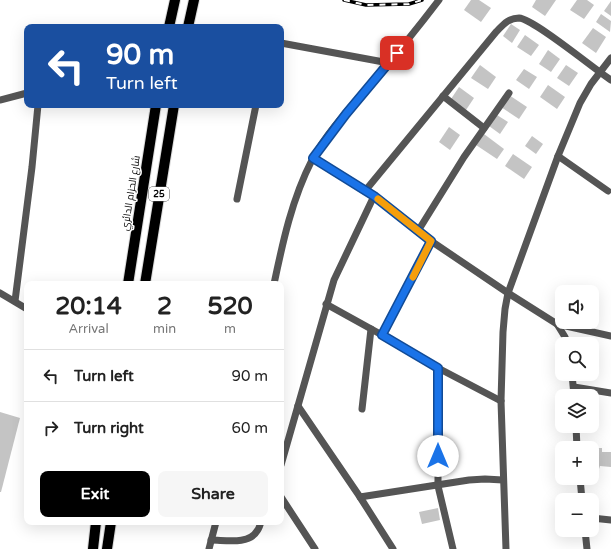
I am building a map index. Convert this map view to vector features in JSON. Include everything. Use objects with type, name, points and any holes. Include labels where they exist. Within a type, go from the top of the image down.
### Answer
[{"type":"highway","points":[[170,24],[175,0]]},
{"type":"highway","points":[[189,24],[194,0]]},
{"type":"highway","name":"شارع الحزام الدائري","points":[[128,281],[156,108]]},
{"type":"highway","name":"25","points":[[145,281],[174,108]]},
{"type":"highway","points":[[92,549],[96,525]]},
{"type":"highway","points":[[107,549],[111,525]]},
{"type":"street","points":[[275,281],[289,218],[298,190],[313,158],[346,114],[414,33],[439,0]]},
{"type":"street","points":[[365,191],[496,32],[507,21],[513,19],[524,19],[544,31],[599,73],[611,80]]},
{"type":"street","points":[[284,45],[389,63]]},
{"type":"street","points":[[506,549],[501,401],[503,332],[508,293],[558,156],[585,92],[611,58]]},
{"type":"street","points":[[418,231],[464,157],[509,93]]},
{"type":"street","points":[[0,100],[24,94]]},
{"type":"street","points":[[443,96],[484,128]]},
{"type":"street","points":[[15,302],[38,108]]},
{"type":"street","points":[[237,199],[255,108]]},
{"type":"street","points":[[558,156],[608,191]]},
{"type":"street","points":[[313,158],[374,196],[431,241],[555,323]]},
{"type":"street","points":[[284,455],[334,280],[374,196]]},
{"type":"street","points":[[382,335],[431,241]]},
{"type":"street","points":[[0,293],[24,307]]},
{"type":"street","points":[[326,304],[438,368],[501,401]]},
{"type":"street","points":[[362,409],[371,329]]},
{"type":"street","points":[[580,329],[611,336]]},
{"type":"street","points":[[438,368],[438,486],[453,549]]},
{"type":"street","points":[[573,381],[574,387],[611,393]]},
{"type":"street","points":[[298,406],[360,497],[393,549]]},
{"type":"street","points":[[360,497],[485,479],[503,480]]},
{"type":"street","points":[[284,502],[315,549]]},
{"type":"street","points":[[599,519],[611,520]]},
{"type":"street","points":[[209,549],[215,525]]},
{"type":"street","points":[[211,540],[240,540],[248,538],[258,531],[260,525]]},
{"type":"street","points":[[586,537],[587,549]]},
{"type":"building","points":[[471,0],[479,0],[491,8],[481,22],[464,10]]},
{"type":"building","points":[[536,0],[556,0],[545,16],[532,7]]},
{"type":"building","points":[[577,0],[587,0],[594,5],[584,19],[570,10]]},
{"type":"building","points":[[611,1],[611,16],[604,11]]},
{"type":"building","points":[[601,14],[611,21],[610,32],[596,22]]},
{"type":"building","points":[[511,24],[520,30],[512,43],[503,36]]},
{"type":"building","points":[[593,28],[606,37],[596,53],[582,43]]},
{"type":"building","points":[[525,35],[539,45],[531,56],[517,47]]},
{"type":"building","points":[[548,50],[560,59],[551,72],[539,64]]},
{"type":"building","points":[[480,65],[496,77],[488,89],[471,78]]},
{"type":"building","points":[[566,65],[578,73],[569,86],[557,78]]},
{"type":"building","points":[[524,69],[537,77],[529,89],[516,80]]},
{"type":"building","points":[[548,85],[565,97],[557,109],[540,97]]},
{"type":"building","points":[[459,87],[474,98],[466,110],[451,99]]},
{"type":"building","points":[[509,95],[527,107],[519,119],[501,107]]},
{"type":"building","points":[[497,115],[508,122],[500,134],[489,126]]},
{"type":"building","points":[[449,127],[460,135],[450,150],[439,142]]},
{"type":"building","points":[[484,134],[504,149],[497,159],[476,145]]},
{"type":"building","points":[[532,136],[543,144],[536,154],[525,146]]},
{"type":"building","points":[[513,154],[532,167],[524,179],[505,166]]},
{"type":"building","points":[[0,412],[20,418],[1,492],[0,492]]},
{"type":"building","points":[[599,448],[602,448],[602,452],[611,452],[611,467],[600,466],[599,469]]},
{"type":"building","points":[[438,508],[440,520],[422,524],[419,512]]},
{"type":"railway","points":[[344,0],[366,5],[409,4],[422,0]]},
{"type":"slow traffic","points":[[378,199],[431,241],[413,277]]},
{"type":"route","points":[[397,53],[328,136],[313,158],[374,196],[431,241],[382,335],[438,368],[438,456]]}]
